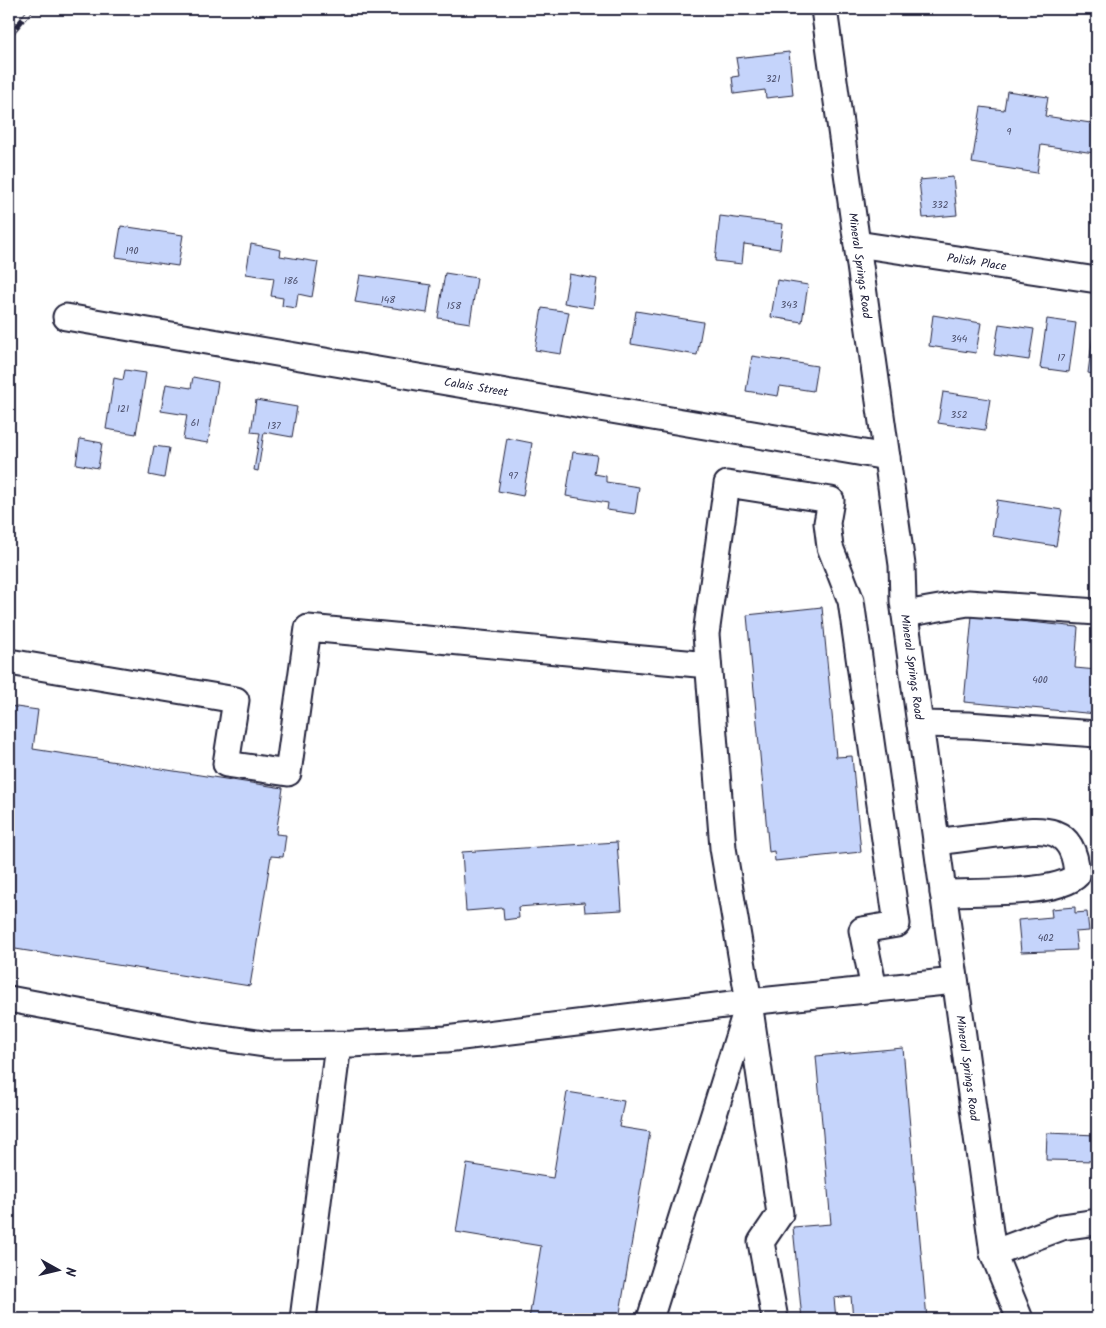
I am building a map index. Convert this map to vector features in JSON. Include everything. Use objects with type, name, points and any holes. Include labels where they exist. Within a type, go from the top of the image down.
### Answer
[{"type":"street","name":"Mineral Springs Road","points":[[824,9],[902,565],[905,614],[993,1253],[1020,1319]]},
{"type":"street","name":"Polish Place","points":[[857,244],[1097,280]]},
{"type":"street","name":"Calais Street","points":[[66,317],[887,457]]},
{"type":"street","points":[[774,1319],[761,1242],[780,1214],[749,1002],[723,848],[706,634],[727,484],[831,500],[827,523],[830,547],[851,600],[897,924],[862,930],[874,989]]},
{"type":"street","points":[[905,614],[968,603],[1097,612]]},
{"type":"street","points":[[9,662],[236,700],[226,764],[288,773],[308,628],[708,664]]},
{"type":"street","points":[[920,724],[968,725],[1097,734]]},
{"type":"street","points":[[936,842],[1039,829],[1057,834],[1069,844],[1076,856],[1077,875],[1071,881],[1058,885],[1017,890],[943,893]]},
{"type":"street","points":[[9,999],[201,1035],[271,1045],[338,1045],[446,1039],[749,1002],[955,982]]},
{"type":"street","points":[[650,1319],[749,1002]]},
{"type":"street","points":[[303,1319],[338,1045]]},
{"type":"street","points":[[993,1253],[1062,1227],[1097,1222]]},
{"type":"building","points":[[789,52],[793,95],[766,98],[765,90],[734,94],[732,77],[739,76],[736,58]]},
{"type":"building","points":[[1007,91],[1048,97],[1045,116],[1097,124],[1094,153],[1041,145],[1037,173],[972,163],[981,107],[1004,110]]},
{"type":"building","points":[[953,177],[957,215],[923,218],[919,180]]},
{"type":"building","points":[[720,216],[783,224],[780,249],[744,244],[742,264],[715,261]]},
{"type":"building","points":[[121,226],[183,235],[178,266],[116,257]]},
{"type":"building","points":[[251,244],[281,250],[280,256],[318,262],[312,297],[298,294],[296,308],[282,306],[283,298],[271,296],[274,278],[246,274]]},
{"type":"building","points":[[445,273],[477,278],[470,323],[438,318]]},
{"type":"building","points":[[569,274],[597,279],[593,308],[564,303]]},
{"type":"building","points":[[360,275],[431,285],[427,313],[355,302]]},
{"type":"building","points":[[777,280],[808,285],[802,322],[771,317]]},
{"type":"building","points":[[542,308],[569,312],[561,354],[535,350]]},
{"type":"building","points":[[636,311],[703,322],[697,355],[631,344]]},
{"type":"building","points":[[933,315],[981,323],[976,353],[929,346]]},
{"type":"building","points":[[1047,319],[1076,323],[1069,372],[1040,368]]},
{"type":"building","points":[[999,324],[1034,329],[1029,360],[994,355]]},
{"type":"building","points":[[1094,327],[1097,328],[1097,375],[1088,373]]},
{"type":"building","points":[[752,356],[817,366],[813,391],[780,386],[778,396],[746,391]]},
{"type":"building","points":[[125,370],[146,373],[136,434],[106,429],[114,378],[123,380]]},
{"type":"building","points":[[193,377],[218,382],[208,443],[183,439],[187,415],[161,411],[166,384],[191,388]]},
{"type":"building","points":[[943,392],[990,399],[985,430],[938,423]]},
{"type":"building","points":[[256,400],[297,407],[292,437],[264,432],[258,471],[254,470],[260,433],[251,432]]},
{"type":"building","points":[[507,438],[532,443],[523,496],[498,491]]},
{"type":"building","points":[[80,439],[102,443],[98,468],[76,464]]},
{"type":"building","points":[[154,446],[169,448],[164,478],[149,475]]},
{"type":"building","points":[[573,452],[597,455],[594,474],[606,476],[606,482],[639,487],[635,514],[607,510],[608,503],[566,496]]},
{"type":"building","points":[[997,500],[1062,510],[1056,546],[992,536]]},
{"type":"building","points":[[822,607],[836,757],[852,756],[861,852],[775,861],[774,851],[769,852],[747,615]]},
{"type":"building","points":[[972,616],[1078,627],[1075,668],[1097,670],[1097,714],[964,702]]},
{"type":"building","points":[[9,706],[38,710],[33,749],[283,788],[276,834],[286,835],[283,857],[271,856],[250,986],[9,948]]},
{"type":"building","points":[[617,842],[622,910],[585,912],[584,902],[518,907],[519,918],[504,920],[503,908],[466,911],[462,852]]},
{"type":"building","points":[[1075,907],[1075,913],[1087,912],[1089,931],[1075,932],[1077,950],[1021,952],[1018,920],[1052,917],[1051,909]]},
{"type":"building","points":[[903,1048],[927,1319],[853,1319],[851,1296],[834,1298],[836,1319],[802,1319],[793,1227],[831,1224],[816,1056]]},
{"type":"building","points":[[567,1092],[624,1101],[619,1127],[650,1132],[619,1319],[529,1319],[541,1246],[456,1232],[467,1164],[553,1178]]},
{"type":"building","points":[[1047,1133],[1097,1135],[1096,1161],[1046,1160]]},
{"type":"railway","points":[[9,36],[31,9]]}]
